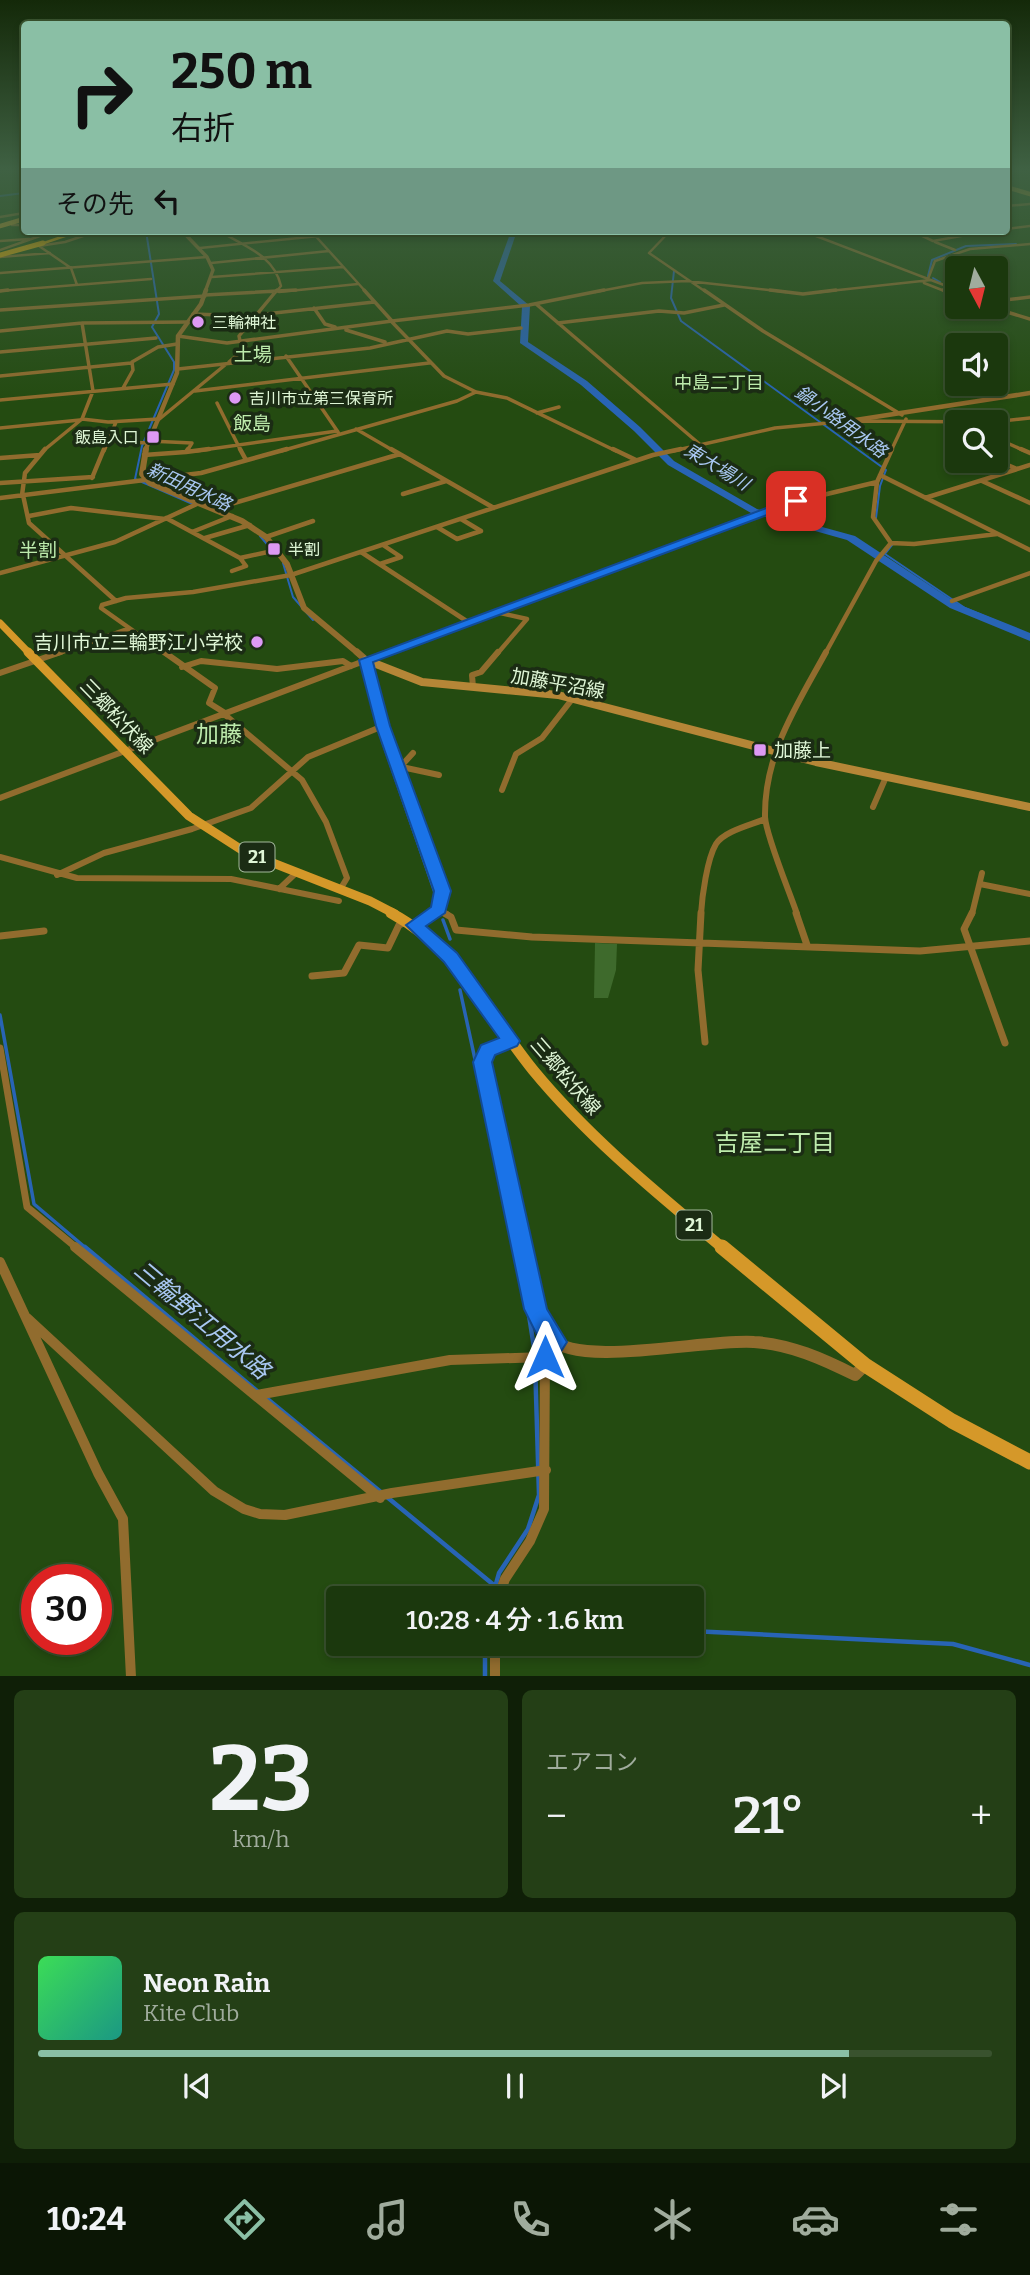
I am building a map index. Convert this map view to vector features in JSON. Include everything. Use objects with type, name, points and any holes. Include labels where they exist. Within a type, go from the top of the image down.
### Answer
[{"type":"highway","points":[[0,255],[31,246]]},
{"type":"main road","name":"三郷松伏線","points":[[0,623],[201,825],[245,852],[344,890],[411,923],[451,957],[511,1041],[564,1107],[611,1155],[865,1365],[952,1421],[1030,1462]]},
{"type":"main road","name":"加藤平沼線","points":[[366,660],[422,682],[529,690],[573,698],[773,751],[1030,807]]},
{"type":"main road","points":[[366,660],[383,726],[400,765],[443,891],[439,909],[411,923]]},
{"type":"street","points":[[0,255],[18,246]]},
{"type":"street","points":[[42,246],[71,268],[77,285]]},
{"type":"street","points":[[200,248],[214,246]]},
{"type":"street","points":[[0,428],[82,419],[116,422],[155,420],[195,391],[246,347],[239,336],[281,286],[278,274],[265,258],[245,246]]},
{"type":"street","points":[[325,246],[443,376],[477,392],[507,398],[636,460]]},
{"type":"street","points":[[655,246],[649,253],[691,282],[907,419]]},
{"type":"street","points":[[842,246],[945,287]]},
{"type":"street","points":[[944,246],[954,250]]},
{"type":"street","points":[[930,280],[936,261],[954,250],[972,246]]},
{"type":"street","points":[[200,248],[211,263],[212,277],[205,295],[178,336],[178,369],[146,442],[141,472],[145,482],[214,511],[266,537],[304,608],[366,660]]},
{"type":"street","points":[[211,263],[329,251]]},
{"type":"street","points":[[0,255],[50,253]]},
{"type":"street","points":[[0,273],[207,257]]},
{"type":"street","points":[[212,277],[343,267]]},
{"type":"street","points":[[0,291],[151,279]]},
{"type":"street","points":[[178,336],[227,343],[536,304],[634,284],[691,282],[798,294],[930,280]]},
{"type":"street","points":[[923,282],[945,289]]},
{"type":"street","points":[[0,310],[205,295],[276,293],[358,284]]},
{"type":"street","points":[[1008,301],[1030,297]]},
{"type":"street","points":[[193,314],[257,315],[374,302]]},
{"type":"street","points":[[536,304],[703,447]]},
{"type":"street","points":[[558,323],[659,311],[684,313],[724,304]]},
{"type":"street","points":[[314,308],[325,324],[391,343]]},
{"type":"street","points":[[1008,308],[1030,317]]},
{"type":"street","points":[[1008,311],[1030,317]]},
{"type":"street","points":[[0,331],[82,323],[187,322]]},
{"type":"street","points":[[82,323],[93,391],[82,419],[40,455],[22,479],[23,495],[29,523],[116,601]]},
{"type":"street","points":[[178,369],[391,343],[447,331],[468,334],[521,328]]},
{"type":"street","points":[[0,352],[156,338]]},
{"type":"street","points":[[0,376],[131,363],[163,346],[177,344]]},
{"type":"street","points":[[286,356],[338,432]]},
{"type":"street","points":[[123,388],[133,370],[131,363]]},
{"type":"street","points":[[195,391],[429,363]]},
{"type":"street","points":[[0,400],[170,384]]},
{"type":"street","points":[[144,455],[178,455],[236,444],[356,429],[457,401],[477,392]]},
{"type":"street","points":[[849,421],[1030,393]]},
{"type":"street","points":[[217,403],[246,460]]},
{"type":"street","points":[[537,413],[559,407]]},
{"type":"street","points":[[1008,420],[1030,418]]},
{"type":"street","points":[[891,544],[873,517],[877,482],[907,419]]},
{"type":"street","points":[[0,857],[57,875],[107,880],[230,879],[339,902],[347,878],[330,827],[294,771],[260,747],[209,702],[215,688],[101,608],[116,601],[193,592],[287,576],[636,460],[703,447],[775,428],[849,421],[945,421]]},
{"type":"street","points":[[88,487],[116,422]]},
{"type":"street","points":[[356,429],[494,508]]},
{"type":"street","points":[[0,498],[145,482],[201,472],[338,432]]},
{"type":"street","points":[[108,441],[192,443],[186,452]]},
{"type":"street","points":[[1008,443],[1030,453]]},
{"type":"street","points":[[214,511],[400,454]]},
{"type":"street","points":[[0,458],[40,455]]},
{"type":"street","points":[[1008,465],[1018,469]]},
{"type":"street","points":[[925,498],[1030,465]]},
{"type":"street","points":[[880,475],[1030,550]]},
{"type":"street","points":[[0,483],[22,479],[93,477]]},
{"type":"street","points":[[981,480],[1030,502]]},
{"type":"street","points":[[403,494],[446,481]]},
{"type":"street","points":[[0,798],[758,513],[877,482]]},
{"type":"street","points":[[0,573],[114,542],[196,505]]},
{"type":"street","points":[[29,516],[71,508],[166,519],[240,558],[246,566],[232,571]]},
{"type":"street","points":[[192,532],[229,518]]},
{"type":"street","points":[[437,527],[457,539],[481,531],[460,519]]},
{"type":"street","points":[[266,537],[313,521]]},
{"type":"street","points":[[205,538],[247,526]]},
{"type":"street","points":[[807,945],[765,819],[773,751],[881,556],[891,544],[999,534]]},
{"type":"street","points":[[380,564],[401,557],[383,545]]},
{"type":"street","points":[[240,558],[274,551]]},
{"type":"street","points":[[361,552],[468,622]]},
{"type":"street","points":[[952,601],[1030,573]]},
{"type":"street","points":[[472,687],[472,675],[481,672],[527,619],[495,612]]},
{"type":"street","points":[[0,673],[128,629]]},
{"type":"street","points":[[182,667],[201,661],[277,669],[343,662],[351,666]]},
{"type":"street","points":[[502,790],[516,754],[542,738],[573,698]]},
{"type":"street","points":[[57,875],[104,853],[251,808],[315,753],[383,726]]},
{"type":"street","points":[[400,765],[413,753]]},
{"type":"street","points":[[400,765],[439,775]]},
{"type":"street","points":[[873,807],[886,777]]},
{"type":"street","points":[[705,1042],[698,970],[699,941],[702,897],[716,844],[725,836],[765,819]]},
{"type":"street","points":[[279,889],[296,872]]},
{"type":"street","points":[[982,873],[970,921],[964,929],[1005,1043]]},
{"type":"street","points":[[980,884],[1030,894]]},
{"type":"street","points":[[439,909],[451,917],[456,930],[485,933],[920,951],[1030,941]]},
{"type":"street","points":[[312,976],[344,974],[359,945],[388,948],[399,925],[411,923]]},
{"type":"street","points":[[0,936],[44,931]]},
{"type":"street","points":[[511,1041],[488,1050],[483,1062],[536,1309],[543,1328],[555,1342],[589,1351],[745,1341],[807,1352],[855,1375],[865,1365]]},
{"type":"street","points":[[0,1048],[27,1207],[380,1498]]},
{"type":"street","points":[[0,1262],[98,1472],[123,1519],[131,1676]]},
{"type":"street","points":[[27,1318],[228,1501],[260,1514],[285,1515],[546,1470]]},
{"type":"street","points":[[502,1586],[539,1524],[544,1509],[545,1357],[555,1342]]},
{"type":"street","points":[[257,1395],[450,1360],[545,1357]]},
{"type":"street","points":[[495,1656],[495,1676]]},
{"type":"green space","points":[[595,943],[617,944],[616,970],[608,998],[594,998]]},
{"type":"waterway","name":"新田用水路","points":[[148,246],[159,314],[152,327],[174,362],[174,370],[142,446],[135,479],[195,505]]},
{"type":"waterway","name":"東大場川","points":[[509,246],[496,281],[526,306],[524,343],[584,383],[671,463],[754,511],[851,538],[954,606],[1030,638]]},
{"type":"waterway","points":[[928,276],[932,260],[965,246]]},
{"type":"waterway","name":"鍋小路用水路","points":[[674,271],[671,298],[681,321],[886,470],[880,486],[876,518]]},
{"type":"waterway","points":[[933,278],[940,282]]},
{"type":"waterway","name":"新田用水路","points":[[260,536],[272,550]]},
{"type":"waterway","name":"鍋小路用水路","points":[[893,544],[885,554],[965,608],[1030,634]]},
{"type":"waterway","name":"新田用水路","points":[[283,563],[293,597],[313,620]]},
{"type":"waterway","name":"新田用水路","points":[[378,729],[435,894]]},
{"type":"waterway","name":"新田用水路","points":[[443,920],[450,939]]},
{"type":"waterway","name":"新田用水路","points":[[460,990],[516,1249]]},
{"type":"waterway","name":"三輪野江用水路","points":[[0,1015],[34,1204],[87,1249]]},
{"type":"waterway","name":"三輪野江用水路","points":[[85,1247],[257,1391]]},
{"type":"waterway","name":"新田用水路","points":[[515,1247],[519,1265]]},
{"type":"waterway","name":"新田用水路","points":[[528,1309],[535,1354]]},
{"type":"waterway","name":"新田用水路","points":[[495,1586],[499,1573],[528,1529],[539,1495],[535,1361]]},
{"type":"waterway","name":"三輪野江用水路","points":[[265,1397],[382,1493]]},
{"type":"waterway","name":"三輪野江用水路","points":[[387,1497],[495,1586]]},
{"type":"waterway","points":[[704,1632],[953,1644],[1030,1665]]},
{"type":"waterway","name":"新田用水路","points":[[485,1656],[485,1676]]},
{"type":"place","name":"三輪神社","points":[[198,322]]},
{"type":"place","name":"吉川市立第三保育所","points":[[235,398]]},
{"type":"place","name":"飯島入口","points":[[153,437]]},
{"type":"place","name":"半割","points":[[274,549]]},
{"type":"place","name":"吉川市立三輪野江小学校","points":[[257,642]]},
{"type":"place","name":"加藤上","points":[[760,750]]},
{"type":"district","name":"土場","points":[[253,354]]},
{"type":"district","name":"中島二丁目","points":[[719,383]]},
{"type":"district","name":"飯島","points":[[252,423]]},
{"type":"district","name":"半割","points":[[38,550]]},
{"type":"district","name":"加藤","points":[[219,734]]},
{"type":"district","name":"吉屋二丁目","points":[[775,1143]]},
{"type":"route","points":[[545,1357],[555,1342],[547,1335],[536,1309],[483,1062],[488,1050],[511,1041],[451,957],[414,925],[439,909],[443,891],[383,726],[366,660],[784,503],[796,501]]}]
